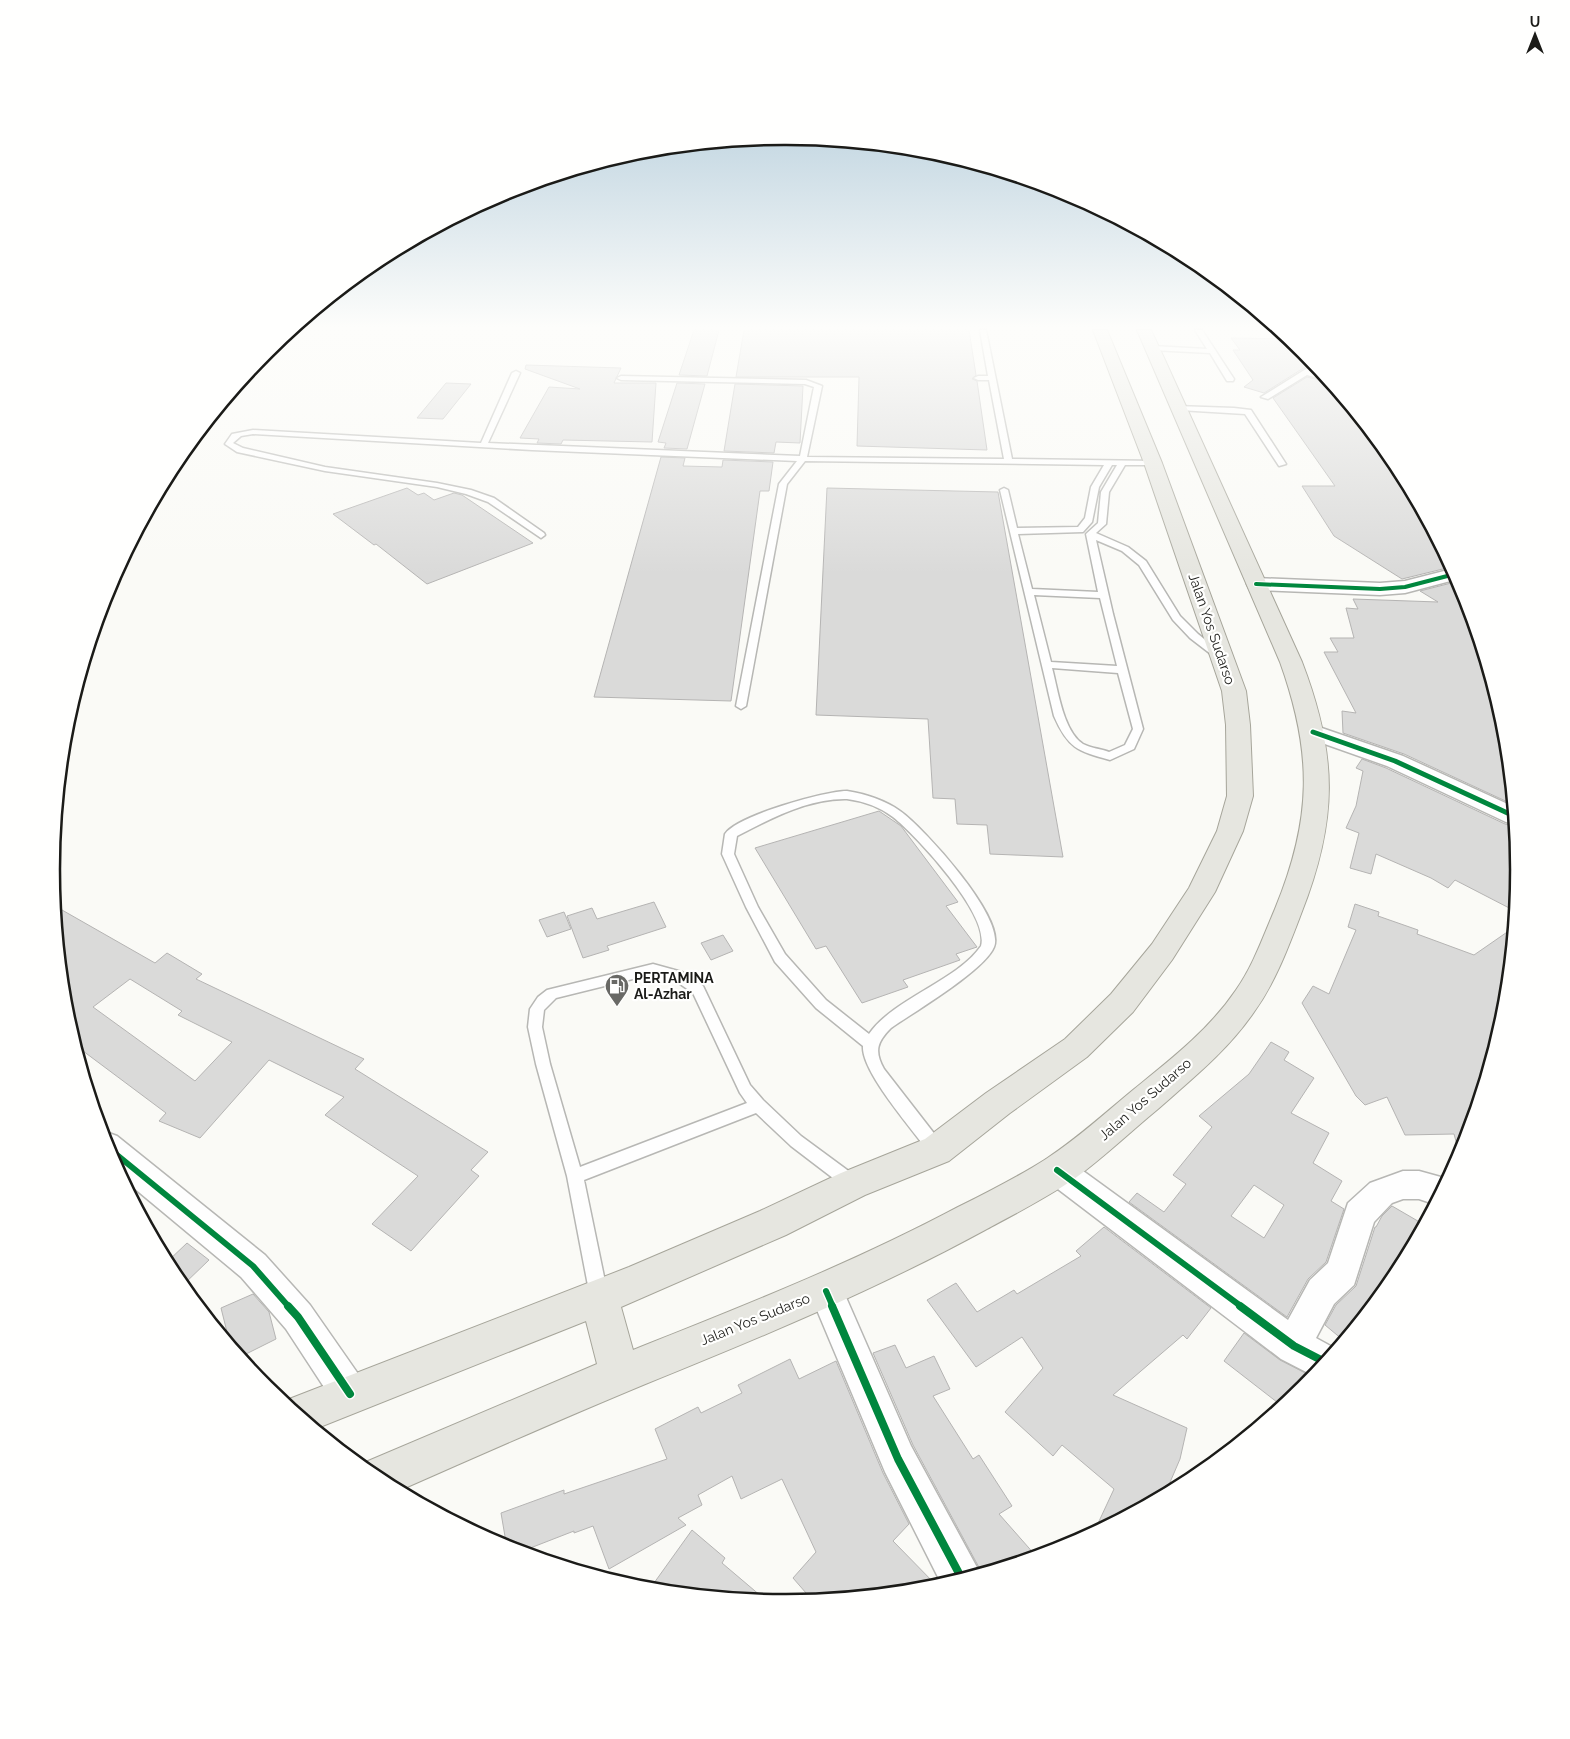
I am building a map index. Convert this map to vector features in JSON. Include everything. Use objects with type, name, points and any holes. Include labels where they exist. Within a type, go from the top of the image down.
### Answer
[{"type":"main road","name":"Jalan Yos Sudarso","points":[[304,1412],[638,1282],[773,1224],[853,1184],[937,1150],[998,1103],[1076,1048],[1122,1003],[1156,959],[1201,892],[1230,831],[1240,796],[1238,725],[1234,691],[1153,464],[1132,411]]},
{"type":"main road","name":"Jalan Yos Sudarso","points":[[386,1475],[620,1374],[826,1290],[921,1247],[1057,1170],[1097,1140],[1178,1073],[1228,1024],[1243,1005],[1262,973],[1306,862],[1315,818],[1317,764],[1308,707],[1284,643],[1180,411]]},
{"type":"main road","points":[[599,1296],[620,1374]]},
{"type":"street","points":[[1256,584],[1380,589],[1405,587],[1448,576]]},
{"type":"street","points":[[1313,732],[1395,761],[1507,813]]},
{"type":"street","points":[[120,1157],[253,1266],[298,1317],[350,1394]]},
{"type":"street","points":[[1057,1170],[1294,1346],[1319,1359]]},
{"type":"street","points":[[1294,1346],[1306,1316],[1322,1292],[1342,1273],[1360,1214],[1380,1193],[1403,1185],[1419,1185],[1435,1189]]},
{"type":"street","points":[[826,1290],[898,1459],[958,1574]]},
{"type":"lane","points":[[484,444],[499,411]]},
{"type":"lane","points":[[741,706],[783,484],[803,460],[814,411]]},
{"type":"lane","points":[[998,411],[1008,461]]},
{"type":"lane","points":[[1242,411],[1248,412],[1282,464]]},
{"type":"lane","points":[[541,535],[491,500],[468,492],[437,485],[326,469],[240,450],[229,444],[229,442],[235,435],[253,432],[803,460],[1153,464]]},
{"type":"lane","points":[[1013,531],[1080,530],[1086,527],[1095,489],[1109,462]]},
{"type":"lane","points":[[1090,534],[1102,524],[1105,492],[1122,463]]},
{"type":"lane","points":[[1004,490],[1059,716],[1066,731],[1079,746],[1110,756],[1130,747],[1138,729],[1090,534]]},
{"type":"lane","points":[[1090,534],[1125,549],[1143,562],[1176,618],[1194,636],[1224,659]]},
{"type":"lane","points":[[1028,592],[1104,595]]},
{"type":"lane","points":[[1046,665],[1123,670]]},
{"type":"lane","points":[[870,1043],[821,1004],[780,958],[752,907],[728,854],[731,834],[757,820],[810,802],[842,795],[877,802],[888,807],[898,815],[962,885],[984,916],[989,943],[984,953],[973,964],[886,1024],[875,1034],[870,1043],[871,1060],[879,1073],[937,1150]]},
{"type":"lane","points":[[599,1296],[575,1176],[535,1027],[537,1009],[552,994],[653,969],[677,974],[686,979],[698,990],[745,1089],[758,1105],[796,1141],[853,1184]]},
{"type":"lane","points":[[575,1176],[758,1105]]},
{"type":"building","points":[[423,411],[449,411],[443,419],[417,418]]},
{"type":"building","points":[[535,411],[654,411],[652,442],[563,440],[561,444],[537,443],[539,439],[520,438]]},
{"type":"building","points":[[668,411],[697,411],[687,449],[664,448],[666,443],[658,442]]},
{"type":"building","points":[[731,411],[802,411],[800,443],[776,442],[774,453],[724,451]]},
{"type":"building","points":[[858,411],[981,411],[987,450],[857,446]]},
{"type":"building","points":[[1282,411],[1346,411],[1388,467],[1413,507],[1444,569],[1402,579],[1334,536],[1302,486],[1335,486]]},
{"type":"building","points":[[661,457],[685,458],[683,466],[722,467],[723,460],[773,462],[769,491],[760,491],[731,701],[594,697]]},
{"type":"building","points":[[407,488],[418,495],[424,493],[434,500],[454,493],[462,495],[533,543],[427,584],[376,544],[374,545],[333,514]]},
{"type":"building","points":[[827,488],[998,492],[1063,857],[990,854],[987,825],[957,824],[955,799],[933,798],[928,719],[816,715]]},
{"type":"building","points":[[1451,583],[1455,592],[1472,636],[1485,682],[1496,728],[1506,801],[1404,754],[1343,733],[1342,711],[1356,713],[1324,652],[1338,652],[1330,638],[1354,638],[1346,608],[1358,609],[1353,599],[1438,602],[1420,591]]},
{"type":"building","points":[[1362,759],[1386,768],[1508,825],[1510,869],[1508,908],[1455,880],[1448,888],[1431,878],[1376,854],[1371,874],[1350,868],[1359,833],[1346,828],[1356,806],[1363,771],[1356,768]]},
{"type":"building","points":[[879,811],[901,826],[958,902],[946,906],[977,947],[956,954],[960,960],[903,980],[908,987],[862,1003],[826,946],[816,949],[755,848]]},
{"type":"building","points":[[654,902],[666,927],[607,946],[609,950],[583,958],[567,916],[592,908],[597,919]]},
{"type":"building","points":[[1355,904],[1379,912],[1378,916],[1418,930],[1417,934],[1474,955],[1507,932],[1504,964],[1496,1011],[1472,1103],[1456,1143],[1454,1134],[1405,1135],[1387,1097],[1365,1105],[1356,1096],[1302,1003],[1313,986],[1329,994],[1356,930],[1348,927]]},
{"type":"building","points":[[62,910],[155,963],[167,953],[202,974],[196,979],[364,1059],[355,1069],[488,1152],[471,1170],[479,1176],[411,1251],[372,1224],[418,1176],[325,1115],[344,1097],[269,1060],[200,1138],[159,1121],[166,1113],[84,1051],[66,964]],"holes":[[[130,979],[182,1011],[178,1015],[232,1042],[195,1081],[93,1007]]]},
{"type":"building","points":[[564,912],[571,929],[547,937],[539,920]]},
{"type":"building","points":[[723,935],[733,951],[711,960],[701,943]]},
{"type":"building","points":[[1271,1042],[1289,1052],[1284,1060],[1314,1078],[1291,1113],[1329,1133],[1313,1163],[1342,1181],[1331,1201],[1344,1209],[1326,1262],[1308,1279],[1287,1317],[1129,1202],[1137,1193],[1164,1212],[1186,1184],[1173,1175],[1212,1127],[1199,1116],[1249,1074]],"holes":[[[1254,1185],[1284,1205],[1264,1238],[1231,1216]]]},
{"type":"building","points":[[1392,1206],[1419,1221],[1388,1272],[1339,1337],[1325,1325],[1336,1305],[1356,1286],[1375,1227]]},
{"type":"building","points":[[1104,1227],[1211,1308],[1187,1339],[1183,1335],[1113,1395],[1187,1428],[1180,1459],[1169,1484],[1098,1523],[1114,1489],[1062,1445],[1053,1456],[1005,1412],[1043,1368],[1022,1337],[976,1367],[927,1300],[956,1283],[977,1312],[1014,1290],[1017,1294],[1081,1256],[1076,1251]]},
{"type":"building","points":[[187,1243],[209,1260],[188,1280],[172,1257]]},
{"type":"building","points":[[253,1294],[269,1312],[276,1339],[246,1354],[227,1332],[221,1308]]},
{"type":"building","points":[[1244,1333],[1280,1360],[1306,1373],[1277,1402],[1224,1361]]},
{"type":"building","points":[[895,1345],[906,1368],[934,1356],[950,1389],[933,1396],[973,1459],[979,1455],[1012,1506],[999,1514],[1031,1551],[979,1568],[913,1445],[873,1353]]},
{"type":"building","points":[[790,1359],[799,1379],[836,1361],[883,1473],[909,1524],[893,1541],[931,1580],[880,1588],[807,1594],[793,1578],[816,1552],[782,1479],[741,1499],[732,1476],[698,1495],[702,1505],[678,1518],[686,1525],[609,1569],[593,1526],[574,1533],[574,1531],[531,1548],[505,1538],[501,1513],[564,1490],[564,1494],[667,1459],[655,1429],[698,1407],[701,1413],[742,1393],[738,1385]]},
{"type":"building","points":[[692,1530],[725,1558],[722,1563],[758,1593],[690,1588],[654,1583]]},
{"type":"cycle path","points":[[1256,584],[1380,589],[1405,587],[1448,576]]},
{"type":"cycle path","points":[[1313,732],[1395,761],[1507,813]]},
{"type":"cycle path","points":[[120,1157],[253,1266],[298,1317],[350,1394]]},
{"type":"cycle path","points":[[1057,1170],[1294,1346],[1319,1359]]},
{"type":"cycle path","points":[[826,1291],[898,1459],[958,1573]]},
{"type":"place","name":"PERTAMINA Al-Azhar","points":[[617,1007]]}]
